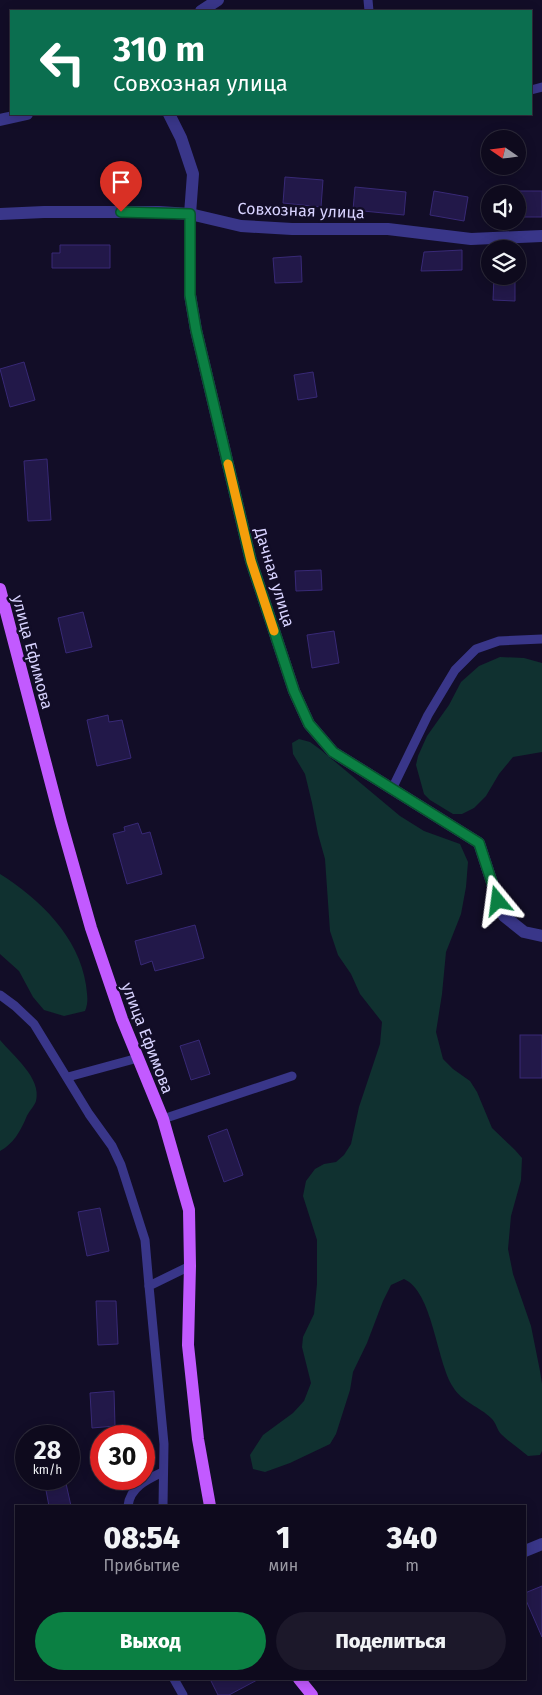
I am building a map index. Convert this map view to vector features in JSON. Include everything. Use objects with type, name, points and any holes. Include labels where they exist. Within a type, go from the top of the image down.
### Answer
[{"type":"main road","name":"улица Ефимова","points":[[0,589],[91,928],[122,1019],[163,1119],[189,1210],[188,1345],[198,1439],[210,1505]]},
{"type":"main road","points":[[300,1680],[312,1695]]},
{"type":"street","points":[[203,10],[218,0]]},
{"type":"street","points":[[0,120],[22,115]]},
{"type":"street","name":"Дачная улица","points":[[170,115],[181,138],[193,174],[190,214],[190,295],[196,330],[251,561],[294,691],[309,724],[333,752],[479,843],[504,916],[524,932],[542,936]]},
{"type":"street","name":"Совхозная улица","points":[[0,214],[159,212],[190,214],[241,226],[292,229],[388,229],[471,239],[542,236]]},
{"type":"street","points":[[526,1551],[542,1544]]},
{"type":"lane","points":[[392,789],[428,715],[455,670],[476,649],[499,641],[542,639]]},
{"type":"lane","points":[[0,995],[34,1024],[89,1114],[112,1146],[121,1166],[144,1240],[162,1407],[164,1444],[163,1505]]},
{"type":"lane","points":[[68,1078],[138,1058]]},
{"type":"lane","points":[[163,1119],[292,1076]]},
{"type":"lane","points":[[149,1286],[190,1266]]},
{"type":"lane","points":[[128,1505],[133,1493],[142,1482],[163,1472]]},
{"type":"lane","points":[[174,1680],[182,1695]]},
{"type":"green space","points":[[500,657],[524,658],[542,663],[542,752],[513,757],[499,774],[486,796],[474,808],[462,814],[453,814],[430,800],[424,794],[416,765],[418,756],[427,736],[449,705],[461,682],[479,666]]},
{"type":"green space","points":[[299,739],[310,742],[321,750],[400,816],[424,831],[460,844],[468,862],[461,914],[446,952],[436,1032],[443,1059],[470,1081],[477,1092],[492,1128],[522,1158],[521,1180],[511,1216],[508,1249],[513,1274],[531,1326],[540,1371],[542,1384],[542,1451],[540,1455],[528,1456],[507,1440],[491,1418],[466,1400],[453,1387],[442,1361],[422,1298],[414,1286],[404,1279],[391,1285],[383,1301],[367,1343],[353,1372],[350,1390],[336,1434],[330,1444],[290,1463],[265,1472],[253,1469],[250,1455],[263,1435],[293,1413],[304,1401],[311,1383],[302,1347],[303,1337],[314,1314],[317,1284],[317,1240],[303,1196],[306,1181],[315,1169],[324,1164],[336,1162],[344,1155],[351,1144],[359,1107],[380,1044],[382,1022],[360,994],[351,974],[338,955],[330,931],[325,859],[305,774],[293,754],[292,743]]},
{"type":"green space","points":[[0,874],[43,907],[66,935],[82,967],[87,995],[85,1011],[64,1016],[44,1010],[33,997],[19,971],[0,954]]},
{"type":"green space","points":[[0,1040],[31,1076],[37,1092],[36,1101],[19,1133],[9,1145],[0,1151]]},
{"type":"building","points":[[285,177],[323,180],[321,207],[283,203]]},
{"type":"building","points":[[355,187],[406,192],[404,215],[353,210]]},
{"type":"building","points":[[434,191],[468,197],[464,221],[430,215]]},
{"type":"building","points":[[526,191],[542,191],[542,217],[526,217]]},
{"type":"building","points":[[60,245],[110,245],[110,268],[52,268],[52,253],[60,253]]},
{"type":"building","points":[[462,250],[462,270],[421,271],[424,252]]},
{"type":"building","points":[[301,256],[302,282],[275,283],[273,258]]},
{"type":"building","points":[[494,285],[515,285],[515,301],[493,300]]},
{"type":"building","points":[[24,362],[35,400],[10,407],[0,369]]},
{"type":"building","points":[[313,372],[317,397],[298,400],[294,375]]},
{"type":"building","points":[[47,459],[51,520],[28,521],[24,461]]},
{"type":"building","points":[[321,570],[322,590],[296,591],[295,571]]},
{"type":"building","points":[[83,612],[92,647],[66,653],[58,618]]},
{"type":"building","points":[[334,631],[339,663],[312,668],[307,635]]},
{"type":"building","points":[[108,715],[109,722],[122,720],[131,758],[97,766],[87,720]]},
{"type":"building","points":[[138,823],[142,834],[150,832],[162,874],[127,884],[113,834],[125,831],[124,827]]},
{"type":"building","points":[[195,925],[204,958],[155,971],[152,961],[141,965],[135,941]]},
{"type":"building","points":[[520,1035],[542,1035],[542,1078],[520,1078]]},
{"type":"building","points":[[199,1040],[210,1074],[191,1080],[180,1046]]},
{"type":"building","points":[[227,1129],[243,1175],[224,1182],[208,1136]]},
{"type":"building","points":[[100,1208],[109,1251],[87,1256],[78,1212]]},
{"type":"building","points":[[96,1301],[116,1301],[118,1344],[98,1345]]},
{"type":"building","points":[[114,1391],[115,1425],[92,1425],[90,1393]]},
{"type":"building","points":[[46,1490],[67,1490],[71,1505],[49,1505]]},
{"type":"building","points":[[542,1586],[542,1637],[526,1600],[526,1593]]},
{"type":"building","points":[[210,1680],[257,1680],[229,1695],[218,1695]]},
{"type":"slow traffic","points":[[228,464],[251,561],[274,631]]},
{"type":"route","points":[[121,212],[190,214],[190,295],[196,330],[251,561],[294,691],[309,724],[333,752],[479,843],[498,901]]}]
